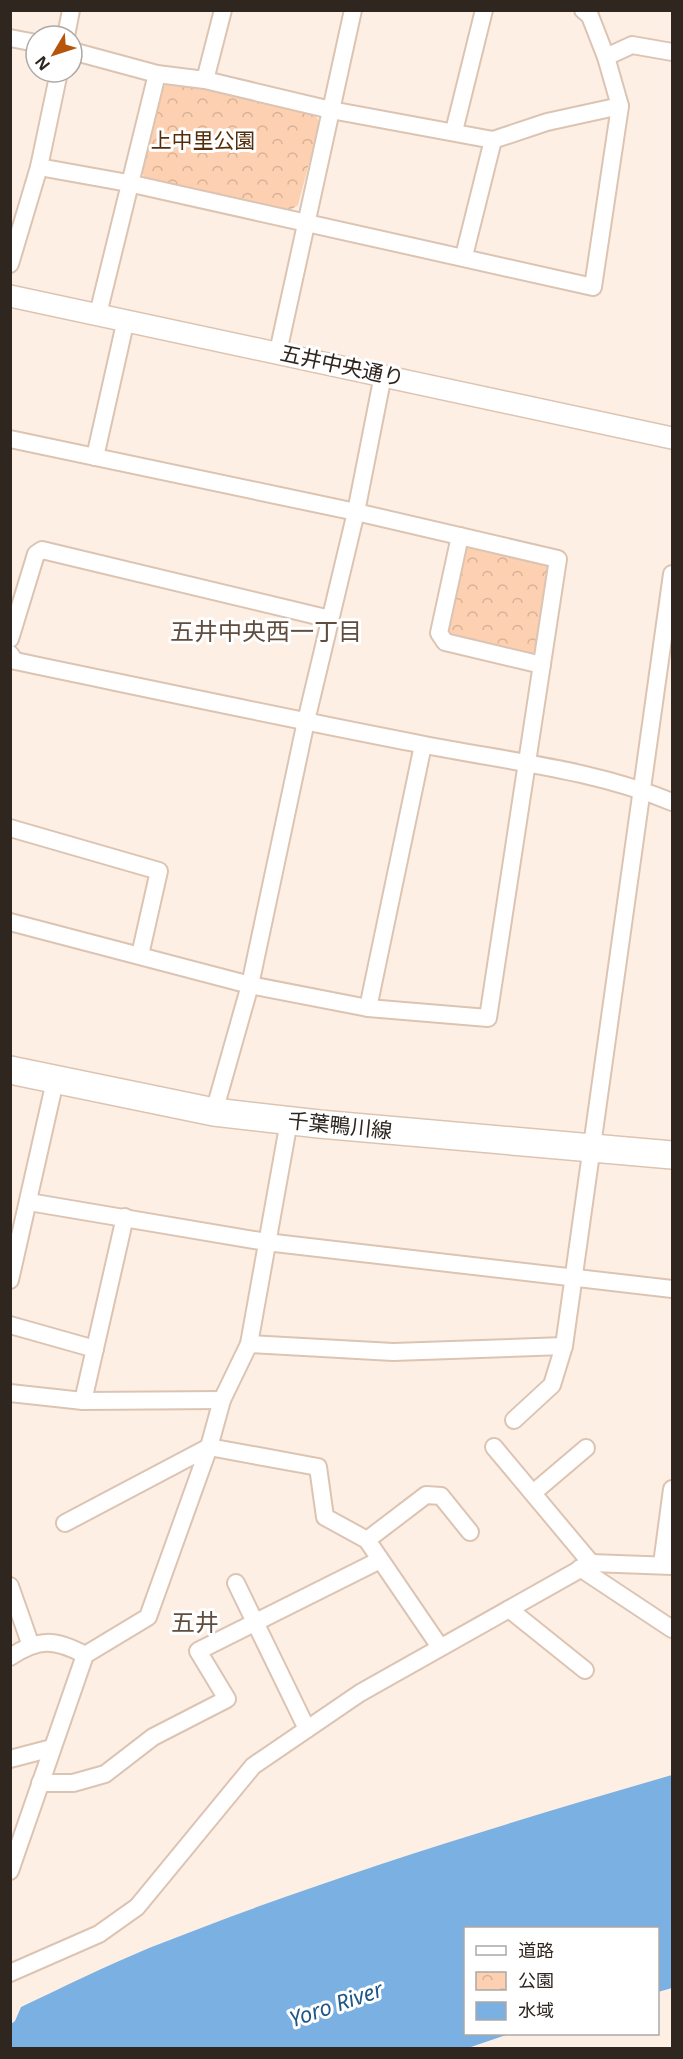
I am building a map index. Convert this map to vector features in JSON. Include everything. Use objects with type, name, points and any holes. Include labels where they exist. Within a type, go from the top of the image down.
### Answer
[{"type":"main road","name":"千葉鴨川線","points":[[10,1070],[214,1112],[289,1121],[672,1155]]},
{"type":"street","points":[[205,80],[223,10]]},
{"type":"street","points":[[278,352],[353,10]]},
{"type":"street","points":[[454,131],[484,10]]},
{"type":"street","points":[[39,167],[128,183],[593,286],[620,106],[606,57],[590,16],[583,10]]},
{"type":"street","points":[[606,57],[632,45],[672,52]]},
{"type":"street","points":[[84,54],[157,74],[205,80],[331,110],[493,140],[548,122],[620,106]]},
{"type":"street","points":[[98,314],[128,183],[157,74]]},
{"type":"street","points":[[10,264],[39,167],[56,84]]},
{"type":"street","points":[[464,256],[493,140]]},
{"type":"street","name":"五井中央通り","points":[[10,296],[126,319],[672,438]]},
{"type":"street","points":[[95,457],[126,319]]},
{"type":"street","points":[[214,1112],[250,986],[306,721],[356,512],[383,375]]},
{"type":"street","points":[[10,439],[356,512],[558,559],[488,1018],[368,1008],[250,986],[10,922]]},
{"type":"street","points":[[460,536],[439,633],[446,642],[542,665]]},
{"type":"street","points":[[10,639],[15,604],[36,554],[42,550],[330,619]]},
{"type":"street","points":[[514,1420],[552,1385],[564,1346],[642,790],[666,671],[672,574]]},
{"type":"street","points":[[10,654],[15,661],[423,745],[527,761],[642,790],[672,802]]},
{"type":"street","points":[[368,1008],[423,745]]},
{"type":"street","points":[[10,828],[159,871],[140,955]]},
{"type":"street","points":[[10,1280],[55,1081]]},
{"type":"street","points":[[10,1871],[85,1655],[148,1617],[209,1447],[222,1400],[249,1344],[289,1121]]},
{"type":"street","points":[[29,1202],[266,1242],[672,1289]]},
{"type":"street","points":[[83,1401],[125,1217]]},
{"type":"street","points":[[10,1325],[95,1349]]},
{"type":"street","points":[[249,1344],[393,1352],[564,1346]]},
{"type":"street","points":[[10,1393],[83,1401],[222,1400]]},
{"type":"street","points":[[65,1523],[209,1447],[318,1467],[325,1517],[367,1540],[440,1647]]},
{"type":"street","points":[[494,1447],[533,1493],[585,1566],[672,1629]]},
{"type":"street","points":[[533,1493],[586,1448]]},
{"type":"street","points":[[10,1973],[99,1934],[137,1907],[253,1766],[360,1693],[585,1566],[667,1565],[672,1489]]},
{"type":"street","points":[[367,1540],[426,1495],[441,1496],[470,1532]]},
{"type":"street","points":[[40,1783],[73,1783],[105,1774],[153,1737],[227,1699],[198,1651],[255,1620],[380,1560]]},
{"type":"street","points":[[236,1583],[307,1729]]},
{"type":"street","points":[[10,1586],[30,1643]]},
{"type":"street","points":[[509,1609],[585,1670]]},
{"type":"street","points":[[10,1657],[30,1643],[63,1644],[85,1655]]},
{"type":"street","points":[[10,1759],[52,1748]]},
{"type":"green space","name":"上中里公園","points":[[170,81],[312,111],[320,122],[298,205],[289,211],[147,181],[141,172],[162,88]]},
{"type":"green space","points":[[471,544],[545,563],[549,570],[537,650],[528,657],[453,638],[446,628],[464,547]]},
{"type":"water","name":"Yoro River","points":[[672,1775],[672,1988],[659,1992],[659,1927],[464,1927],[464,2035],[506,2035],[468,2048],[11,2048],[11,2024],[15,2021],[21,2007],[101,1969],[149,1948],[278,1899],[540,1814]]},
{"type":"district","name":"五井中央西一丁目","points":[[266,632]]},
{"type":"district","name":"五井","points":[[195,1623]]}]
